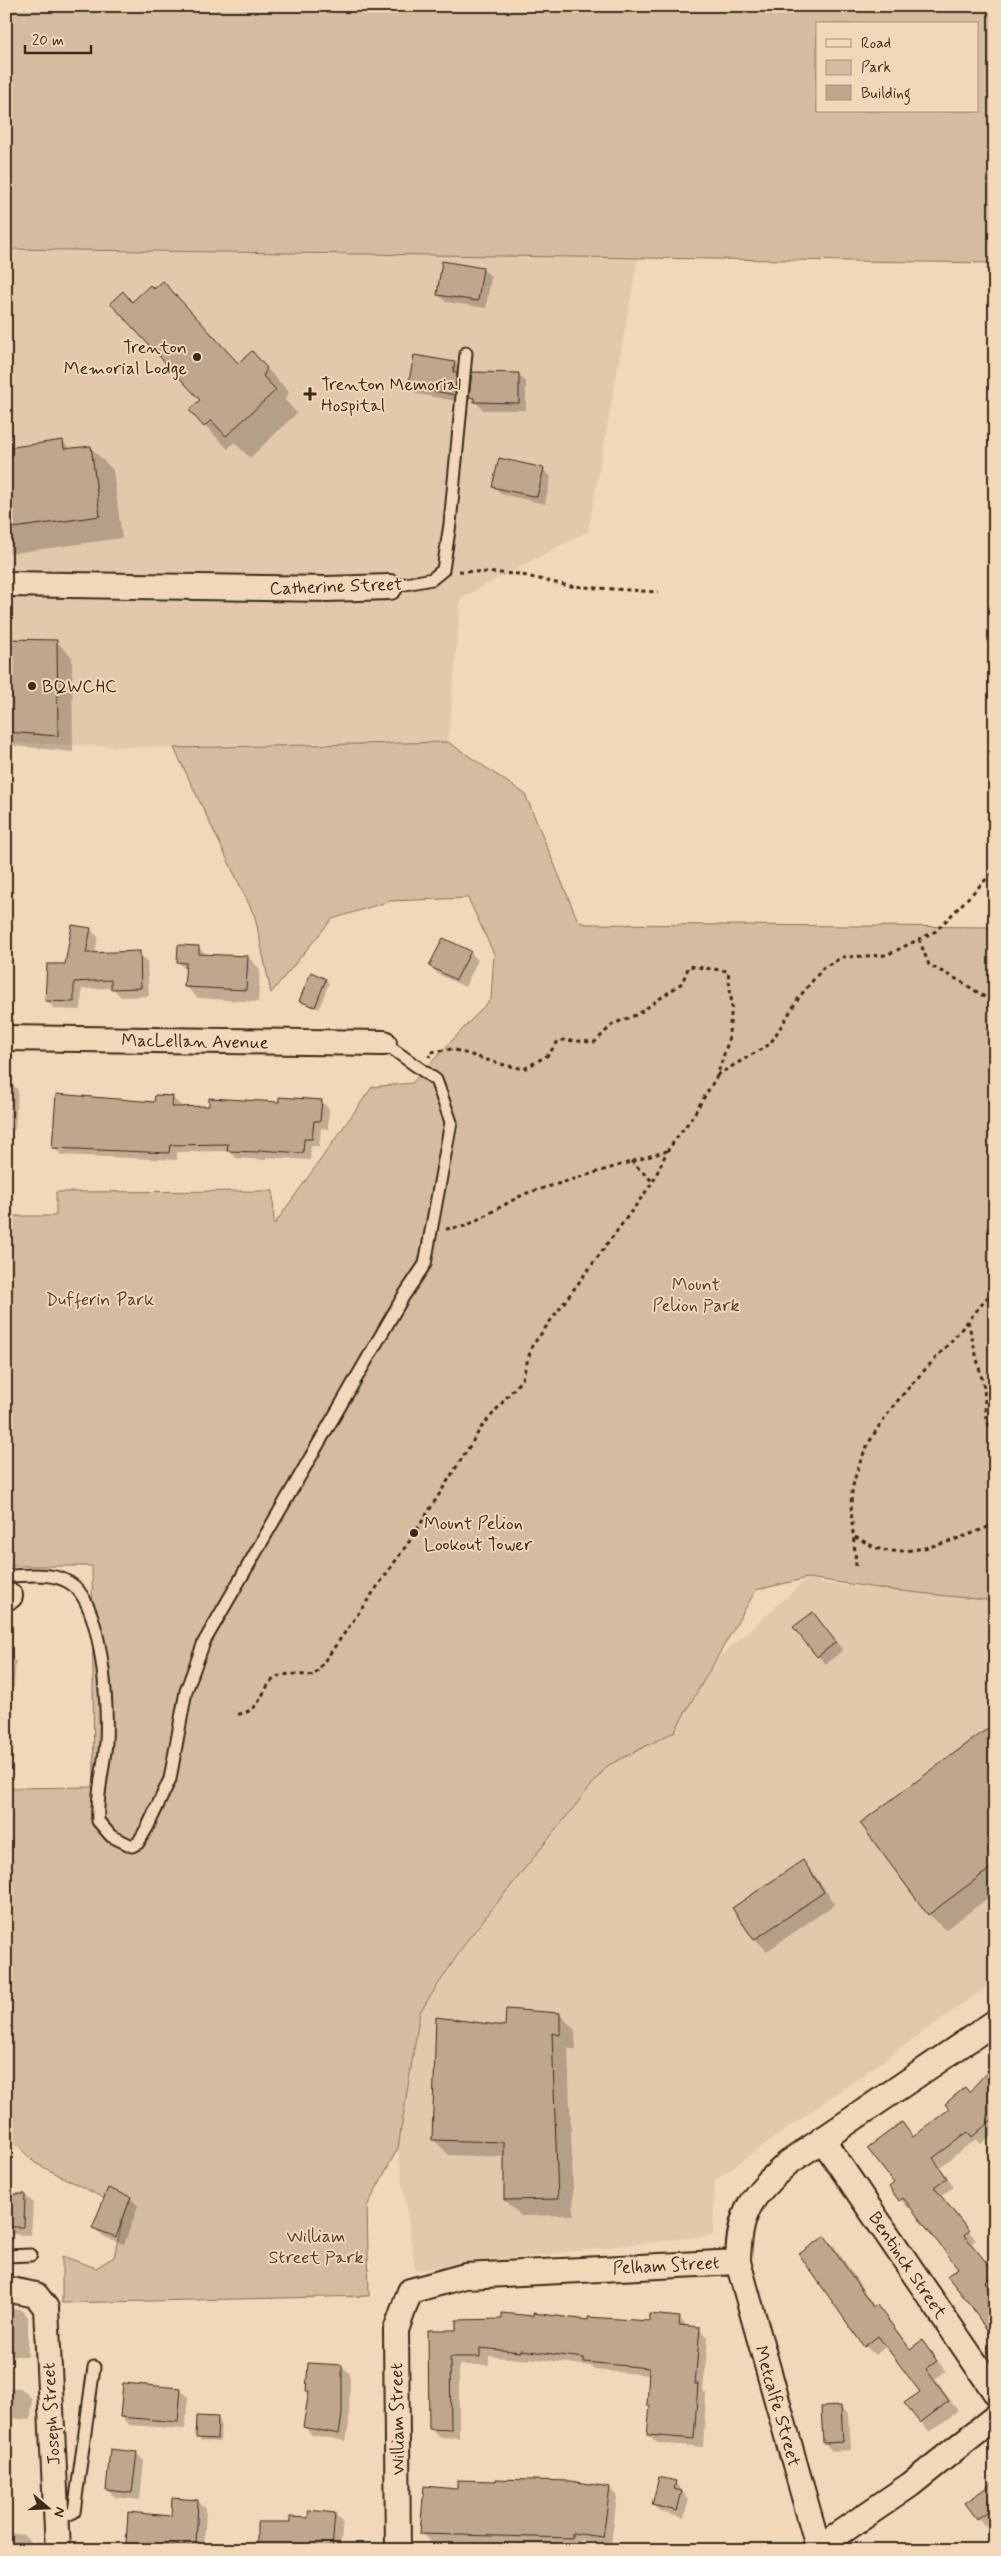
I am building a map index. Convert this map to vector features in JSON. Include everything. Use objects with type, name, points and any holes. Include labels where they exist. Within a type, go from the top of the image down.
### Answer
[{"type":"street","name":"Catherine Street","points":[[6,584],[327,589],[390,586]]},
{"type":"street","name":"MacLellan Avenue","points":[[6,1038],[384,1043]]},
{"type":"street","name":"Pelham Street","points":[[410,2291],[465,2276],[738,2262],[739,2238],[746,2209],[761,2188],[788,2163],[995,2022]]},
{"type":"street","name":"Bentinck Street","points":[[822,2139],[995,2392]]},
{"type":"street","name":"Metcalfe Street","points":[[738,2262],[819,2549]]},
{"type":"street","name":"Joseph Street","points":[[6,2289],[36,2295],[46,2308],[58,2550]]},
{"type":"street","name":"William Street","points":[[398,2550],[396,2330],[410,2291]]},
{"type":"street","points":[[819,2549],[910,2485],[995,2417]]},
{"type":"lane","points":[[443,570],[450,524],[466,352]]},
{"type":"lane","name":"Catherine Street","points":[[390,586],[432,579],[443,570]]},
{"type":"lane","points":[[8,1590],[49,1575],[70,1583],[81,1593],[89,1608],[99,1638],[105,1706],[106,1740],[98,1822],[111,1836],[132,1846],[138,1843],[148,1826],[170,1779],[186,1691],[204,1642],[425,1264],[451,1122],[436,1080],[384,1043]]},
{"type":"lane","points":[[6,2256],[31,2255]]},
{"type":"lane","name":"Joseph Street","points":[[56,2520],[74,2512],[94,2368]]},
{"type":"path","points":[[443,570],[518,574],[569,586],[658,592]]},
{"type":"path","points":[[717,1076],[770,1044],[800,996],[824,967],[843,957],[887,955],[936,931],[995,870]]},
{"type":"path","points":[[919,939],[930,965],[962,982],[995,1004]]},
{"type":"path","points":[[238,1714],[247,1714],[256,1708],[269,1684],[281,1675],[314,1676],[411,1539],[481,1428],[522,1380],[532,1346],[653,1182],[667,1151],[691,1119],[717,1076],[728,1042],[732,1006],[728,970],[689,966],[682,983],[638,1014],[613,1024],[594,1042],[559,1040],[548,1055],[524,1069],[500,1064],[452,1049],[431,1052],[422,1070]]},
{"type":"path","points":[[431,1232],[466,1226],[524,1194],[667,1151]]},
{"type":"path","points":[[631,1161],[653,1182]]},
{"type":"path","points":[[856,1566],[852,1494],[864,1452],[880,1423],[901,1396],[995,1289]]},
{"type":"path","points":[[968,1320],[984,1388],[986,1420],[995,1433]]},
{"type":"path","points":[[855,1537],[882,1550],[904,1552],[968,1535],[995,1524]]},
{"type":"shaded area","name":"Trenton Memorial Hospital","points":[[6,249],[638,258],[588,531],[461,598],[448,742],[174,748],[6,743]]},
{"type":"shaded area","points":[[995,1498],[995,1981],[715,2180],[713,2235],[415,2270],[398,2148],[420,2012],[574,1786],[808,1578],[821,1583],[891,1590]]},
{"type":"green space","points":[[6,6],[995,6],[995,263],[6,249]]},
{"type":"green space","name":"Mount Pelion Park","points":[[448,742],[525,794],[578,921],[586,924],[995,927],[995,1601],[891,1590],[808,1578],[756,1590],[674,1732],[607,1766],[469,1938],[420,2012],[398,2148],[367,2206],[369,2296],[62,2303],[62,2256],[96,2268],[114,2257],[125,2209],[35,2163],[6,2134],[6,1788],[94,1787],[92,1566],[6,1566],[6,1216],[56,1216],[56,1192],[273,1191],[274,1225],[372,1087],[412,1083],[491,999],[494,954],[468,898],[390,901],[332,919],[271,993],[255,917],[174,748]]},
{"type":"building","points":[[442,261],[483,268],[478,301],[437,295]]},
{"type":"building","name":"Trenton Memorial Lodge","points":[[163,281],[238,363],[252,351],[267,368],[263,376],[276,390],[226,436],[211,420],[204,427],[189,410],[200,400],[110,303],[123,291],[132,302],[150,285],[154,289]]},
{"type":"building","points":[[414,355],[455,362],[453,372],[457,372],[455,395],[408,386]]},
{"type":"building","points":[[472,372],[519,373],[519,403],[474,402],[474,398],[469,397]]},
{"type":"building","points":[[63,440],[64,449],[91,446],[100,516],[6,529],[6,448]]},
{"type":"building","points":[[499,458],[544,468],[537,497],[492,487]]},
{"type":"building","name":"BQWCHC","points":[[6,639],[57,640],[58,736],[6,732]]},
{"type":"building","points":[[72,925],[91,928],[86,953],[140,951],[141,988],[111,989],[111,980],[74,982],[74,1002],[45,1001],[47,964],[65,964]]},
{"type":"building","points":[[443,938],[471,951],[456,980],[429,966]]},
{"type":"building","points":[[178,945],[199,946],[199,954],[248,956],[246,990],[184,987],[186,963],[177,962]]},
{"type":"building","points":[[311,972],[326,979],[315,1007],[299,1001]]},
{"type":"building","points":[[56,1094],[154,1102],[155,1095],[173,1096],[172,1107],[209,1106],[209,1098],[279,1102],[279,1097],[322,1100],[320,1121],[314,1121],[312,1139],[304,1139],[303,1153],[259,1150],[259,1152],[227,1151],[228,1144],[170,1145],[169,1153],[52,1148]]},
{"type":"building","points":[[813,1612],[836,1642],[817,1657],[793,1627]]},
{"type":"building","points":[[995,1723],[995,1865],[928,1915],[860,1823]]},
{"type":"building","points":[[803,1860],[824,1892],[754,1940],[732,1908]]},
{"type":"building","points":[[506,2009],[560,2013],[560,2035],[552,2033],[558,2199],[504,2200],[504,2142],[432,2140],[436,2017],[505,2026]]},
{"type":"building","points":[[995,2063],[995,2117],[972,2137],[968,2132],[933,2158],[947,2178],[934,2187],[969,2231],[964,2235],[995,2273],[985,2282],[995,2298],[995,2344],[972,2307],[947,2276],[958,2268],[903,2198],[899,2201],[889,2187],[894,2183],[867,2148],[902,2122],[913,2137],[949,2109],[945,2104],[965,2087],[969,2092]]},
{"type":"building","points":[[108,2188],[131,2197],[116,2237],[92,2228]]},
{"type":"building","points":[[6,2194],[25,2194],[24,2227],[6,2227]]},
{"type":"building","points":[[825,2236],[873,2307],[877,2305],[910,2349],[922,2340],[937,2361],[926,2369],[949,2401],[920,2423],[904,2403],[920,2392],[878,2336],[864,2347],[799,2254]]},
{"type":"building","points":[[502,2313],[533,2316],[533,2313],[588,2320],[588,2317],[649,2321],[649,2314],[680,2317],[679,2325],[700,2327],[695,2384],[698,2384],[694,2439],[647,2435],[650,2406],[647,2406],[649,2368],[584,2362],[584,2358],[521,2350],[521,2352],[480,2348],[480,2357],[450,2357],[451,2430],[429,2429],[428,2330],[456,2330],[456,2320],[502,2319]]},
{"type":"building","points":[[308,2363],[342,2365],[342,2415],[339,2434],[303,2427],[309,2391],[306,2391]]},
{"type":"building","points":[[123,2383],[181,2388],[178,2422],[120,2417]]},
{"type":"building","points":[[841,2406],[843,2442],[823,2443],[821,2407]]},
{"type":"building","points":[[197,2416],[218,2417],[217,2439],[196,2438]]},
{"type":"building","points":[[110,2449],[137,2452],[132,2493],[106,2490]]},
{"type":"building","points":[[659,2477],[676,2481],[674,2489],[682,2491],[677,2511],[652,2505]]},
{"type":"building","points":[[496,2479],[570,2481],[610,2487],[603,2537],[572,2533],[572,2538],[420,2534],[424,2486],[457,2489],[457,2480],[496,2481]]},
{"type":"building","points":[[995,2481],[995,2506],[977,2519],[965,2503]]},
{"type":"building","points":[[172,2498],[198,2500],[196,2546],[126,2544],[128,2512],[171,2516]]},
{"type":"building","points":[[309,2510],[335,2513],[332,2550],[257,2550],[257,2522],[290,2522],[290,2517],[308,2518]]},
{"type":"place","name":"Trenton Memorial Lodge","points":[[197,357]]},
{"type":"place","name":"Trenton Memorial Hospital","points":[[310,394]]},
{"type":"place","name":"BQWCHC","points":[[32,686]]},
{"type":"place","name":"Mount Pelion Lookout Tower","points":[[414,1533]]},
{"type":"park label","name":"Dufferin Park","points":[[100,1299]]},
{"type":"park label","name":"William Street Park","points":[[316,2246]]}]
